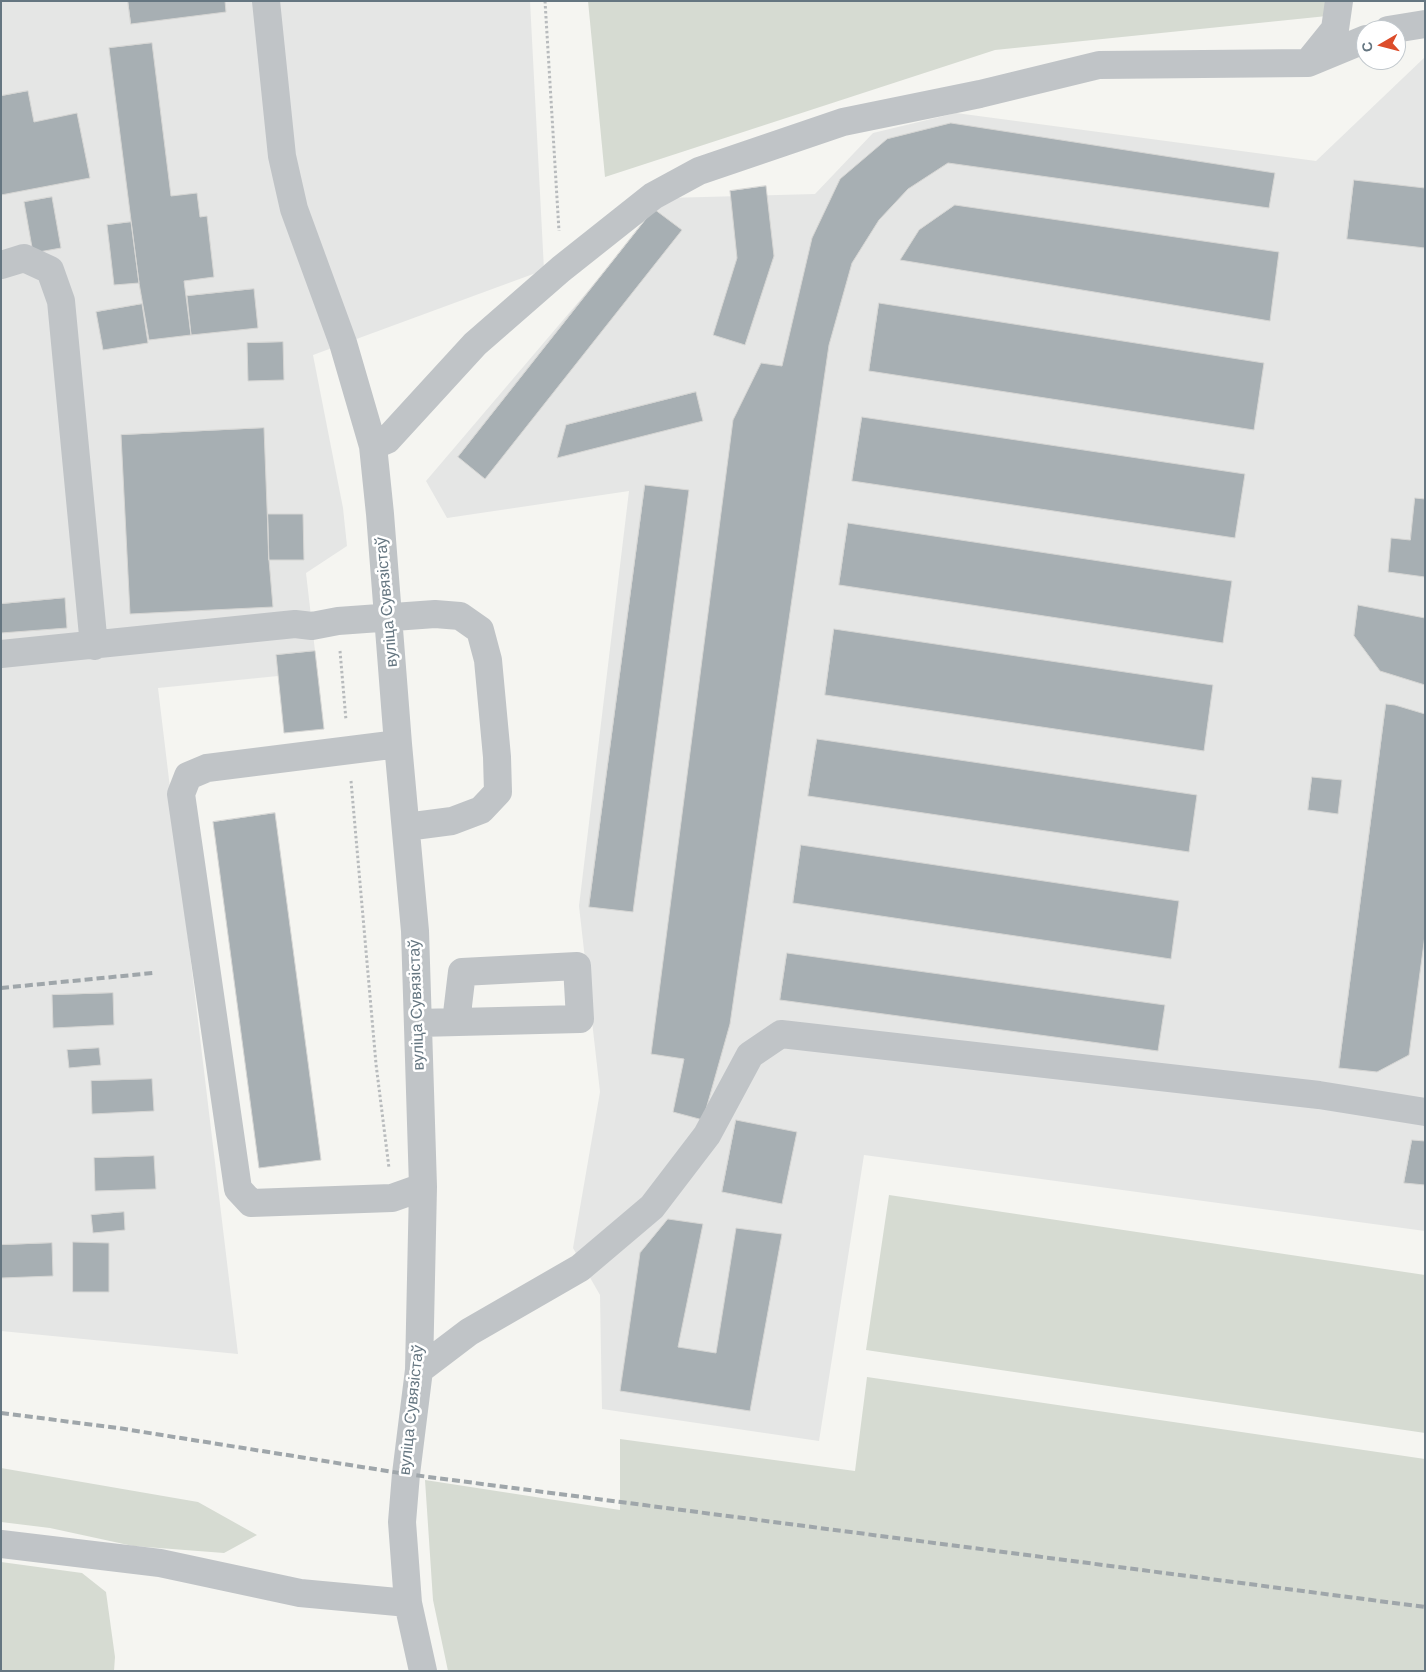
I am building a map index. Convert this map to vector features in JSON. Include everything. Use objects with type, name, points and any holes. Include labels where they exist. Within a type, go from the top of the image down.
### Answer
[{"type":"street","name":"вуліца Сувязістаў","points":[[266,1],[282,156],[294,209],[343,343],[373,446],[415,931],[423,1188],[419,1370],[402,1522],[408,1603],[423,1671]]},
{"type":"street","points":[[1308,63],[1335,29],[1339,1]]},
{"type":"street","points":[[1406,27],[1425,24]]},
{"type":"street","points":[[373,446],[387,440],[475,344],[561,269],[653,196],[699,171],[843,122],[980,94],[1099,65],[1308,63],[1356,43]]},
{"type":"street","points":[[1,265],[24,258],[50,270],[61,301],[94,646]]},
{"type":"street","points":[[1,654],[295,624],[312,626],[338,621],[436,614],[460,616],[480,630],[488,660],[497,757],[498,792],[481,810],[452,821],[406,827]]},
{"type":"street","points":[[398,744],[207,768],[188,776],[181,794],[238,1189],[251,1203],[392,1198],[423,1188]]},
{"type":"street","points":[[418,1023],[456,1022]]},
{"type":"street","points":[[419,1370],[469,1332],[580,1268],[652,1207],[707,1135],[750,1056],[781,1034],[1319,1095],[1425,1112]]},
{"type":"street","points":[[1,1544],[160,1563],[300,1593],[408,1603]]},
{"type":"path","points":[[545,1],[561,269]]},
{"type":"path","points":[[338,621],[376,1064],[392,1198]]},
{"type":"shaded area","points":[[1,1],[530,1],[544,270],[313,355],[343,508],[347,546],[306,573],[324,729],[284,733],[278,676],[158,688],[238,1354],[1,1331]]},
{"type":"shaded area","points":[[588,1],[1328,1],[1327,16],[995,50],[605,177]]},
{"type":"shaded area","points":[[1425,57],[1425,1231],[864,1155],[819,1441],[602,1409],[600,1295],[573,1248],[600,1092],[579,906],[629,491],[447,518],[426,481],[667,198],[815,194],[873,133],[956,113],[1316,161]]},
{"type":"shaded area","points":[[889,1195],[1425,1275],[1425,1433],[866,1350]]},
{"type":"shaded area","points":[[867,1377],[1425,1459],[1425,1671],[448,1671],[433,1600],[425,1480],[620,1510],[620,1439],[855,1471]]},
{"type":"shaded area","points":[[1,1468],[198,1502],[257,1535],[224,1553],[133,1546],[50,1528],[1,1522]]},
{"type":"shaded area","points":[[1,1562],[82,1573],[106,1592],[115,1657],[114,1671],[1,1671]]},
{"type":"building","points":[[128,1],[225,1],[226,12],[131,24]]},
{"type":"building","points":[[152,43],[171,196],[197,193],[200,217],[207,216],[214,277],[184,281],[191,335],[149,340],[139,283],[109,48]]},
{"type":"building","points":[[28,91],[34,122],[77,113],[90,178],[1,195],[1,96]]},
{"type":"building","points":[[951,123],[1275,173],[1269,208],[948,163],[908,189],[879,220],[852,263],[829,345],[730,1024],[703,1120],[673,1112],[684,1059],[651,1054],[733,420],[761,363],[782,366],[812,238],[840,179],[887,139]]},
{"type":"building","points":[[1354,180],[1425,188],[1425,248],[1347,239]]},
{"type":"building","points":[[766,186],[774,256],[745,345],[713,335],[737,258],[730,191]]},
{"type":"building","points":[[52,197],[61,248],[33,253],[24,202]]},
{"type":"building","points":[[955,205],[1279,252],[1270,321],[900,260],[919,230]]},
{"type":"building","points":[[654,209],[682,230],[485,479],[458,457]]},
{"type":"building","points":[[131,222],[139,283],[114,285],[107,225]]},
{"type":"building","points":[[254,289],[258,328],[191,335],[187,296]]},
{"type":"building","points":[[879,303],[1264,363],[1254,430],[869,371]]},
{"type":"building","points":[[142,304],[148,343],[103,350],[96,312]]},
{"type":"building","points":[[283,342],[284,380],[248,381],[247,343]]},
{"type":"building","points":[[696,392],[703,421],[557,458],[566,425]]},
{"type":"building","points":[[862,417],[1245,474],[1235,538],[852,481]]},
{"type":"building","points":[[264,428],[269,560],[273,607],[130,614],[121,435]]},
{"type":"building","points":[[645,485],[689,490],[633,912],[589,907]]},
{"type":"building","points":[[1415,498],[1425,499],[1425,577],[1388,572],[1391,538],[1410,540]]},
{"type":"building","points":[[268,514],[303,514],[304,560],[269,560]]},
{"type":"building","points":[[848,523],[1232,581],[1223,643],[839,585]]},
{"type":"building","points":[[65,598],[67,628],[1,633],[1,604]]},
{"type":"building","points":[[1358,605],[1425,618],[1425,685],[1380,671],[1354,636]]},
{"type":"building","points":[[834,629],[1213,685],[1204,751],[825,695]]},
{"type":"building","points":[[315,651],[324,729],[284,733],[276,655]]},
{"type":"building","points":[[1386,704],[1425,714],[1425,935],[1409,1055],[1377,1072],[1339,1068]]},
{"type":"building","points":[[817,739],[1197,795],[1189,852],[808,796]]},
{"type":"building","points":[[1312,777],[1342,780],[1338,814],[1308,810]]},
{"type":"building","points":[[275,813],[321,1160],[259,1168],[213,822]]},
{"type":"building","points":[[801,845],[1179,901],[1171,959],[793,903]]},
{"type":"building","points":[[787,953],[1165,1005],[1158,1051],[780,1000]]},
{"type":"building","points":[[113,993],[114,1025],[53,1028],[52,995]]},
{"type":"building","points":[[99,1048],[101,1065],[69,1068],[67,1050]]},
{"type":"building","points":[[152,1079],[154,1111],[92,1114],[91,1081]]},
{"type":"building","points":[[736,1120],[797,1132],[782,1204],[722,1192]]},
{"type":"building","points":[[1412,1140],[1425,1141],[1425,1185],[1404,1183]]},
{"type":"building","points":[[154,1156],[156,1189],[95,1191],[94,1158]]},
{"type":"building","points":[[124,1212],[125,1230],[93,1233],[91,1215]]},
{"type":"building","points":[[668,1219],[703,1224],[678,1347],[716,1353],[736,1228],[782,1234],[750,1411],[620,1391],[640,1253]]},
{"type":"building","points":[[73,1242],[109,1243],[109,1292],[73,1292]]},
{"type":"building","points":[[52,1243],[53,1276],[1,1278],[1,1245]]},
{"type":"railway","points":[[1,988],[153,973]]},
{"type":"railway","points":[[1,1413],[118,1428],[406,1474],[1425,1607]]}]
